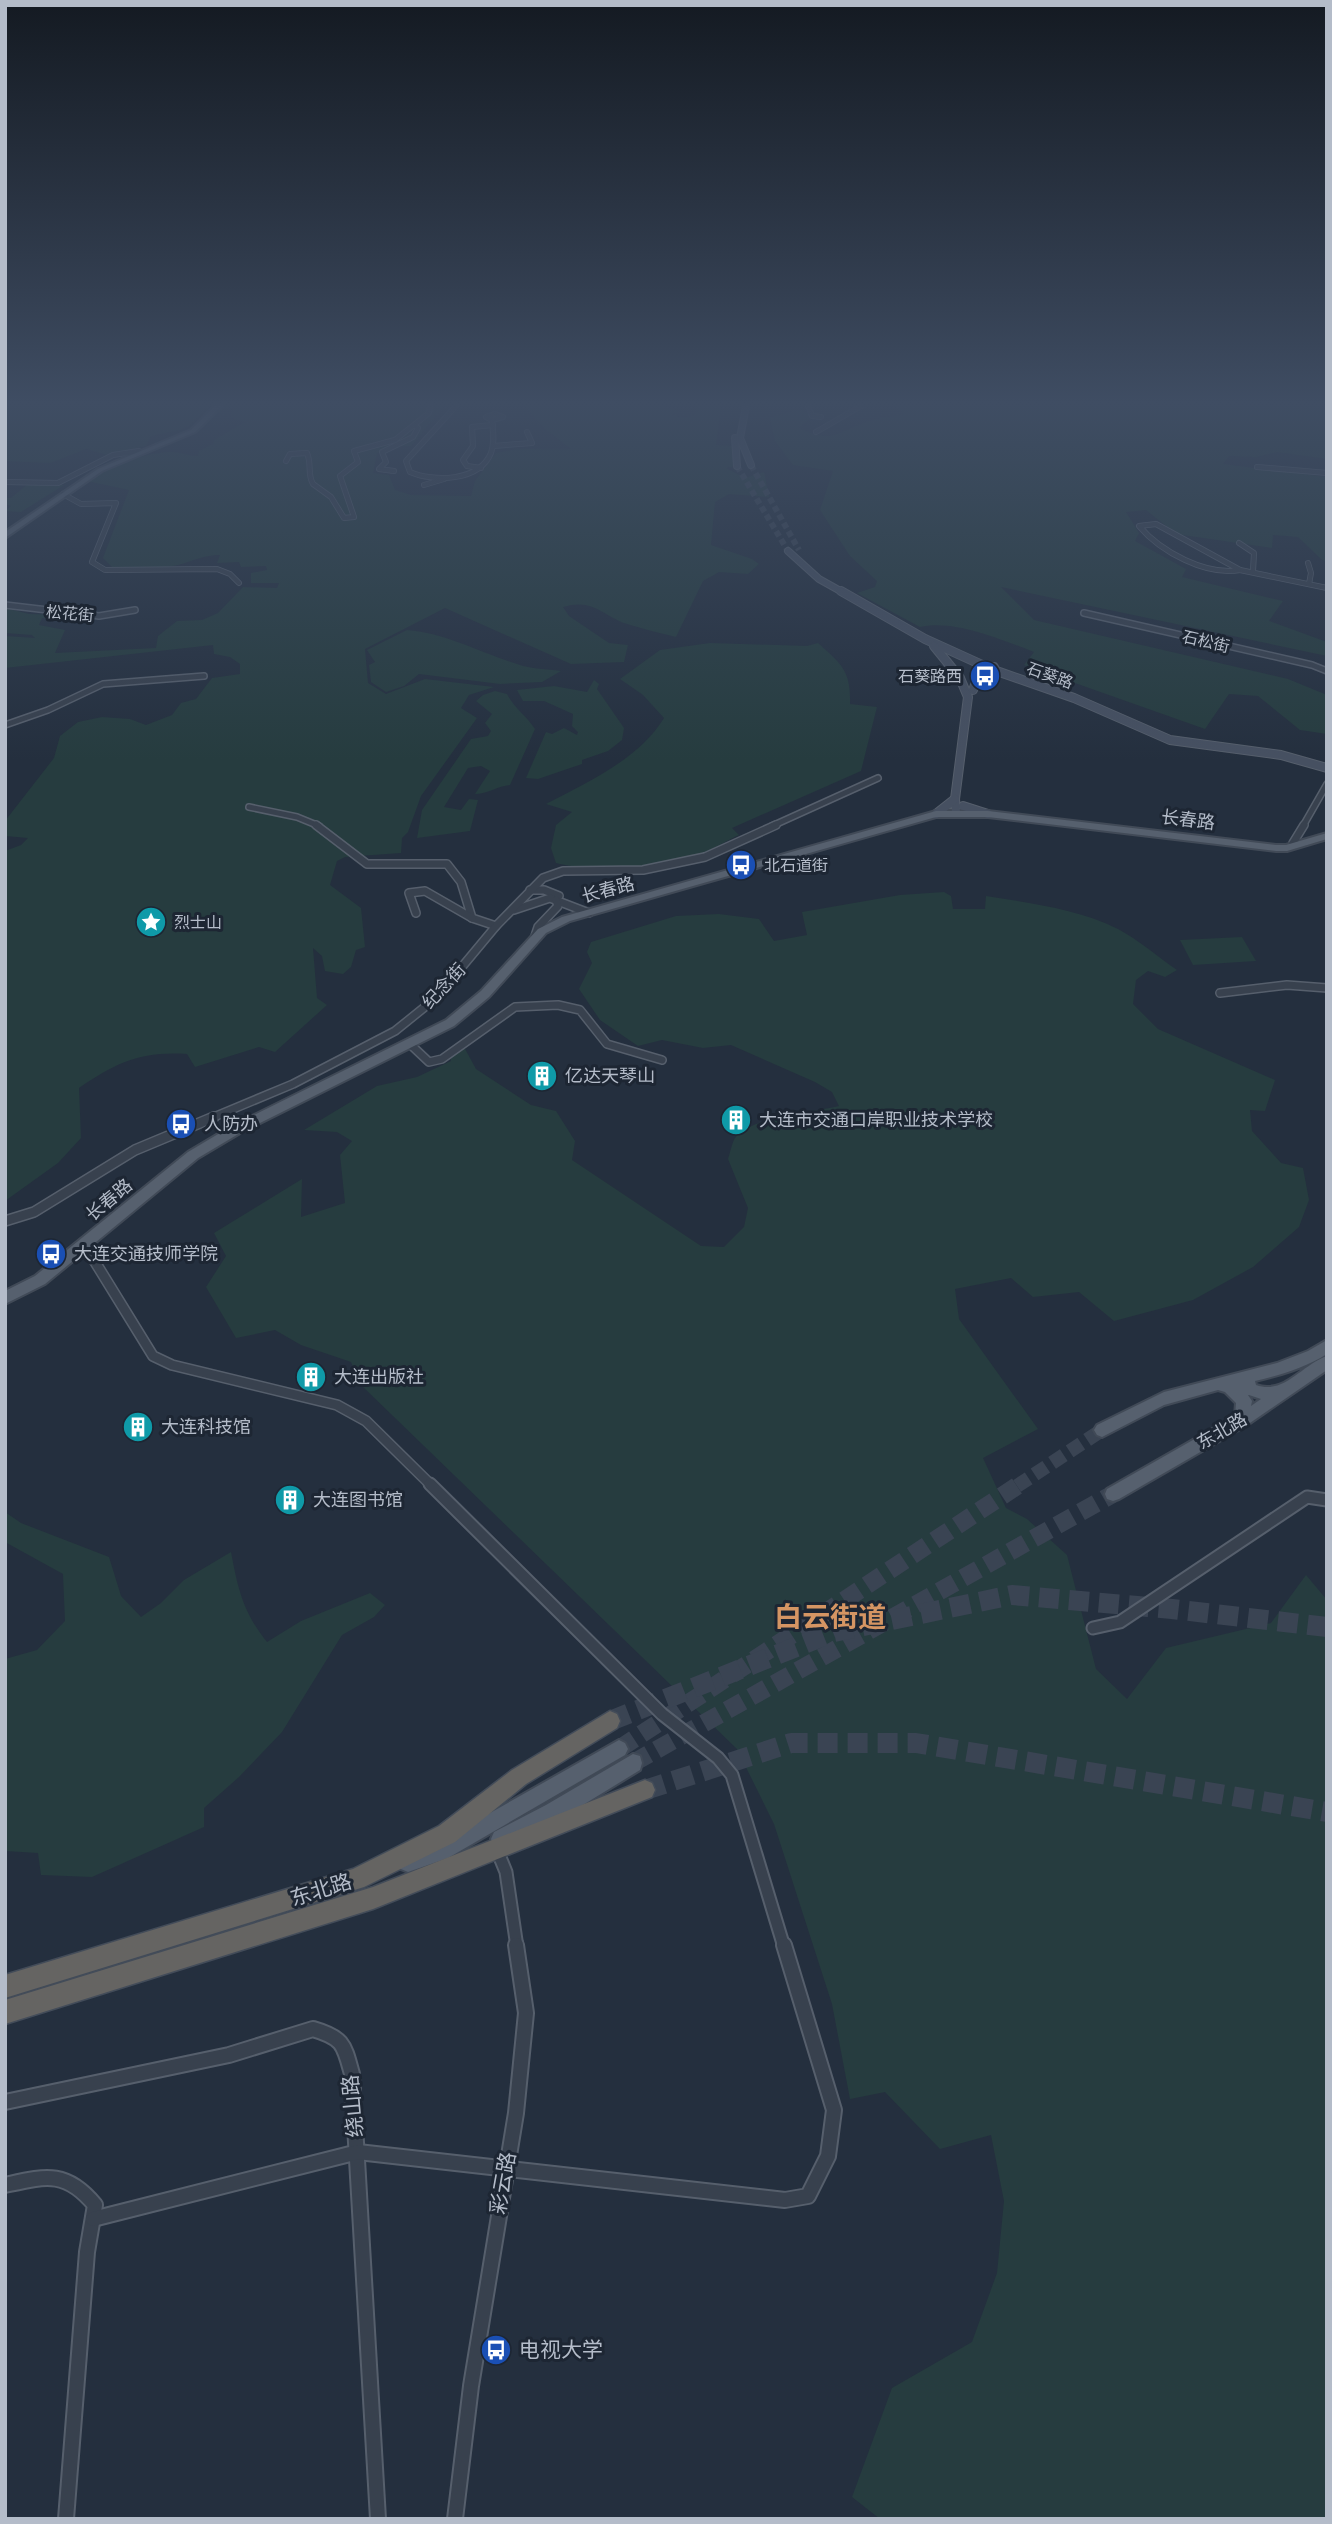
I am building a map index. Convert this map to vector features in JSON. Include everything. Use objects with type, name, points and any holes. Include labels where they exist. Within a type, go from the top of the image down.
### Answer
[{"type":"highway","points":[[356,1879],[447,1834],[519,1777],[610,1721]]},
{"type":"highway","name":"东北路","points":[[5,2012],[373,1898],[645,1790]]},
{"type":"highway","name":"东北路","points":[[5,1987],[356,1879]]},
{"type":"main road","points":[[5,536],[22,524]]},
{"type":"main road","name":"石葵路","points":[[799,550],[811,566],[826,578],[944,648],[988,667],[1074,698],[1170,740],[1281,755],[1327,766]]},
{"type":"main road","name":"石葵路","points":[[788,551],[819,579],[988,667]]},
{"type":"main road","points":[[930,639],[960,678],[968,697],[956,799],[961,810]]},
{"type":"main road","points":[[944,648],[966,677],[975,697],[961,810]]},
{"type":"main road","points":[[960,668],[968,664],[988,667]]},
{"type":"main road","points":[[966,677],[972,677],[988,667]]},
{"type":"main road","points":[[974,690],[977,680],[988,667]]},
{"type":"main road","points":[[936,814],[956,799]]},
{"type":"main road","name":"长春路","points":[[5,1297],[40,1280],[161,1179],[216,1140],[411,1045],[469,1010],[549,926],[587,911],[936,814],[961,810],[1276,848],[1327,836]]},
{"type":"main road","points":[[1102,1430],[1176,1393],[1289,1365],[1319,1353],[1327,1346]]},
{"type":"main road","name":"东北路","points":[[1113,1494],[1242,1420],[1327,1362]]},
{"type":"main road","points":[[1251,1374],[1247,1380],[1249,1389],[1261,1393],[1281,1393]]},
{"type":"main road","points":[[1217,1383],[1230,1388],[1244,1401],[1242,1420]]},
{"type":"main road","name":"东北路","points":[[356,1879],[442,1852],[619,1749]]},
{"type":"main road","name":"东北路","points":[[444,1868],[553,1812],[634,1763]]},
{"type":"street","points":[[108,524],[92,562],[104,570],[217,569],[230,574],[239,583]]},
{"type":"street","points":[[1240,570],[1156,524],[1139,526],[1145,533],[1205,570],[1253,571],[1327,588]]},
{"type":"street","points":[[1238,543],[1254,553],[1253,571]]},
{"type":"street","points":[[1308,563],[1311,573],[1309,584]]},
{"type":"street","name":"松花街","points":[[5,605],[99,617],[135,610]]},
{"type":"street","name":"石松街","points":[[1084,613],[1311,665],[1327,671]]},
{"type":"street","points":[[5,725],[48,710],[103,684],[204,676]]},
{"type":"street","points":[[534,939],[538,927],[558,906],[549,885],[552,874],[643,870],[705,857],[878,778]]},
{"type":"street","points":[[1293,843],[1327,784]]},
{"type":"street","points":[[249,807],[315,825],[356,859],[367,864],[447,864],[461,882],[472,918]]},
{"type":"street","name":"纪念街","points":[[5,1221],[34,1212],[135,1150],[293,1084],[395,1031],[436,998],[509,912],[530,890],[552,874]]},
{"type":"street","points":[[530,890],[537,889],[587,911]]},
{"type":"street","points":[[416,913],[409,894],[425,891],[472,918],[496,926]]},
{"type":"street","points":[[509,912],[555,897]]},
{"type":"street","points":[[1220,993],[1287,985],[1327,988]]},
{"type":"street","points":[[411,1045],[429,1062],[442,1059],[515,1007],[558,1005],[580,1010],[607,1044],[662,1060]]},
{"type":"street","points":[[84,1244],[153,1356],[172,1365],[337,1405],[366,1421],[662,1714],[718,1758],[732,1775],[834,2110],[832,2145],[823,2174],[808,2196],[785,2200],[358,2152],[93,2219]]},
{"type":"street","points":[[1093,1629],[1120,1622],[1307,1497],[1327,1500]]},
{"type":"street","name":"彩云路","points":[[455,2519],[471,2386],[516,2113],[526,2014],[506,1872],[497,1848]]},
{"type":"street","name":"绕山路","points":[[5,2102],[229,2054],[313,2029],[327,2033],[344,2045],[352,2074],[358,2152],[378,2519]]},
{"type":"street","points":[[5,2185],[48,2175],[73,2181],[95,2205],[87,2252],[66,2519]]},
{"type":"green space","points":[[116,524],[713,524],[711,545],[759,564],[748,574],[719,572],[703,581],[676,637],[627,624],[590,606],[563,607],[569,616],[609,643],[628,645],[624,662],[571,664],[445,608],[365,649],[368,683],[386,694],[425,679],[494,687],[469,695],[461,708],[477,718],[421,796],[408,832],[402,838],[401,853],[345,857],[337,861],[330,885],[361,908],[365,947],[356,950],[351,967],[343,974],[325,971],[322,956],[313,948],[317,998],[327,1005],[275,1052],[259,1047],[195,1067],[187,1054],[142,1057],[117,1065],[79,1088],[81,1138],[58,1163],[5,1201],[5,851],[21,845],[28,838],[5,836],[5,821],[54,758],[60,736],[78,722],[102,717],[130,719],[146,725],[172,715],[181,703],[196,699],[212,678],[240,674],[240,664],[230,657],[214,654],[213,645],[5,668],[5,636],[35,638],[32,635],[5,633],[5,608],[29,614],[61,615],[79,621],[42,618],[39,625],[65,630],[55,653],[156,648],[158,636],[177,621],[202,620],[218,613],[243,587],[277,588],[279,583],[251,583],[251,573],[267,570],[266,566],[241,567],[239,562],[217,563],[220,555],[170,567],[153,568],[112,567],[103,558]]},
{"type":"green space","points":[[829,524],[1133,524],[1139,533],[1135,541],[1186,569],[1182,577],[1283,601],[1269,621],[1327,642],[1327,656],[1001,587],[1034,620],[1288,679],[1327,695],[1327,734],[1300,730],[1258,696],[1229,694],[1205,729],[1024,665],[1034,652],[993,637],[963,628],[933,625],[920,627],[857,593],[875,587],[877,581],[850,556]]},
{"type":"green space","points":[[1163,524],[1327,524],[1327,561],[1322,560],[1298,537],[1273,535],[1272,548],[1176,534]]},
{"type":"green space","points":[[407,630],[449,639],[522,666],[561,671],[542,682],[500,684],[419,674],[404,686],[386,692],[371,682],[369,665],[375,662],[367,650]]},
{"type":"green space","points":[[710,643],[807,646],[818,643],[843,669],[849,683],[850,704],[877,707],[861,771],[732,828],[739,835],[685,859],[628,868],[589,868],[556,863],[551,848],[556,825],[572,812],[546,804],[595,778],[627,757],[641,746],[664,718],[643,695],[620,679],[660,650]]},
{"type":"green space","points":[[594,680],[599,684],[597,689],[624,728],[622,740],[608,751],[582,760],[582,764],[538,779],[526,778],[546,732],[552,734],[564,728],[577,735],[578,732],[572,726],[573,714],[544,701],[523,701],[517,690],[554,686],[587,692]]},
{"type":"green space","points":[[495,691],[507,694],[535,729],[510,785],[475,794],[490,771],[481,766],[468,768],[444,807],[461,810],[469,799],[478,800],[470,831],[417,838],[422,810],[471,739],[488,736],[491,731],[485,723],[492,714],[476,701]]},
{"type":"green space","points":[[944,892],[951,896],[953,909],[985,909],[986,896],[1087,916],[1126,933],[1177,970],[1165,977],[1148,971],[1136,980],[1133,1004],[1158,1029],[1275,1080],[1265,1111],[1250,1110],[1252,1131],[1281,1163],[1303,1168],[1309,1200],[1299,1227],[1253,1267],[1193,1300],[1114,1321],[1079,1292],[1033,1297],[1011,1278],[955,1289],[959,1319],[1038,1429],[983,1458],[1006,1508],[1027,1519],[1067,1555],[1096,1669],[1127,1699],[1166,1648],[1271,1623],[1306,1575],[1327,1600],[1327,2519],[880,2519],[852,2497],[892,2388],[972,2342],[997,2273],[1004,2201],[991,2135],[940,2149],[885,2092],[850,2099],[832,2004],[774,1824],[737,1749],[361,1385],[351,1362],[301,1345],[275,1330],[236,1338],[206,1287],[226,1256],[214,1233],[302,1179],[301,1217],[345,1203],[340,1155],[352,1141],[337,1132],[304,1130],[377,1086],[417,1077],[451,1061],[450,1056],[464,1047],[476,1069],[531,1105],[556,1111],[575,1141],[572,1160],[701,1246],[724,1247],[744,1227],[748,1208],[728,1159],[735,1138],[743,1131],[769,1120],[839,1106],[832,1092],[815,1082],[731,1045],[703,1048],[662,1040],[638,1046],[600,1020],[579,989],[592,963],[587,952],[591,942],[676,916],[719,914],[759,919],[774,941],[807,935],[802,912],[900,895]]},
{"type":"green space","points":[[1242,937],[1256,961],[1193,965],[1180,940]]},
{"type":"green space","points":[[5,1512],[21,1523],[109,1557],[121,1596],[141,1617],[161,1603],[184,1580],[231,1552],[243,1600],[252,1620],[267,1642],[301,1621],[370,1593],[385,1605],[374,1617],[342,1635],[282,1732],[239,1777],[204,1808],[204,1827],[92,1877],[41,1875],[38,1853],[5,1851],[5,1659],[37,1650],[65,1621],[63,1574],[5,1542]]},
{"type":"tunnel","points":[[772,524],[788,551]]},
{"type":"tunnel","points":[[784,524],[799,550]]},
{"type":"tunnel","points":[[1017,1486],[1102,1430]]},
{"type":"tunnel","points":[[619,1749],[1020,1484]]},
{"type":"tunnel","points":[[633,1763],[1113,1494]]},
{"type":"tunnel","points":[[610,1721],[834,1632],[1012,1595],[1172,1609],[1327,1627]]},
{"type":"tunnel","points":[[645,1790],[791,1743],[916,1743],[1327,1812]]},
{"type":"place","name":"石葵路西","points":[[985,676]]},
{"type":"place","name":"北石道街","points":[[741,865]]},
{"type":"place","name":"烈士山","points":[[151,922]]},
{"type":"place","name":"亿达天琴山","points":[[542,1076]]},
{"type":"place","name":"大连市交通口岸职业技术学校","points":[[736,1120]]},
{"type":"place","name":"人防办","points":[[181,1124]]},
{"type":"place","name":"大连交通技师学院","points":[[51,1254]]},
{"type":"place","name":"大连出版社","points":[[311,1377]]},
{"type":"place","name":"大连科技馆","points":[[138,1427]]},
{"type":"place","name":"大连图书馆","points":[[290,1500]]},
{"type":"place","name":"电视大学","points":[[496,2350]]},
{"type":"district","name":"白云街道","points":[[830,1617]]}]
